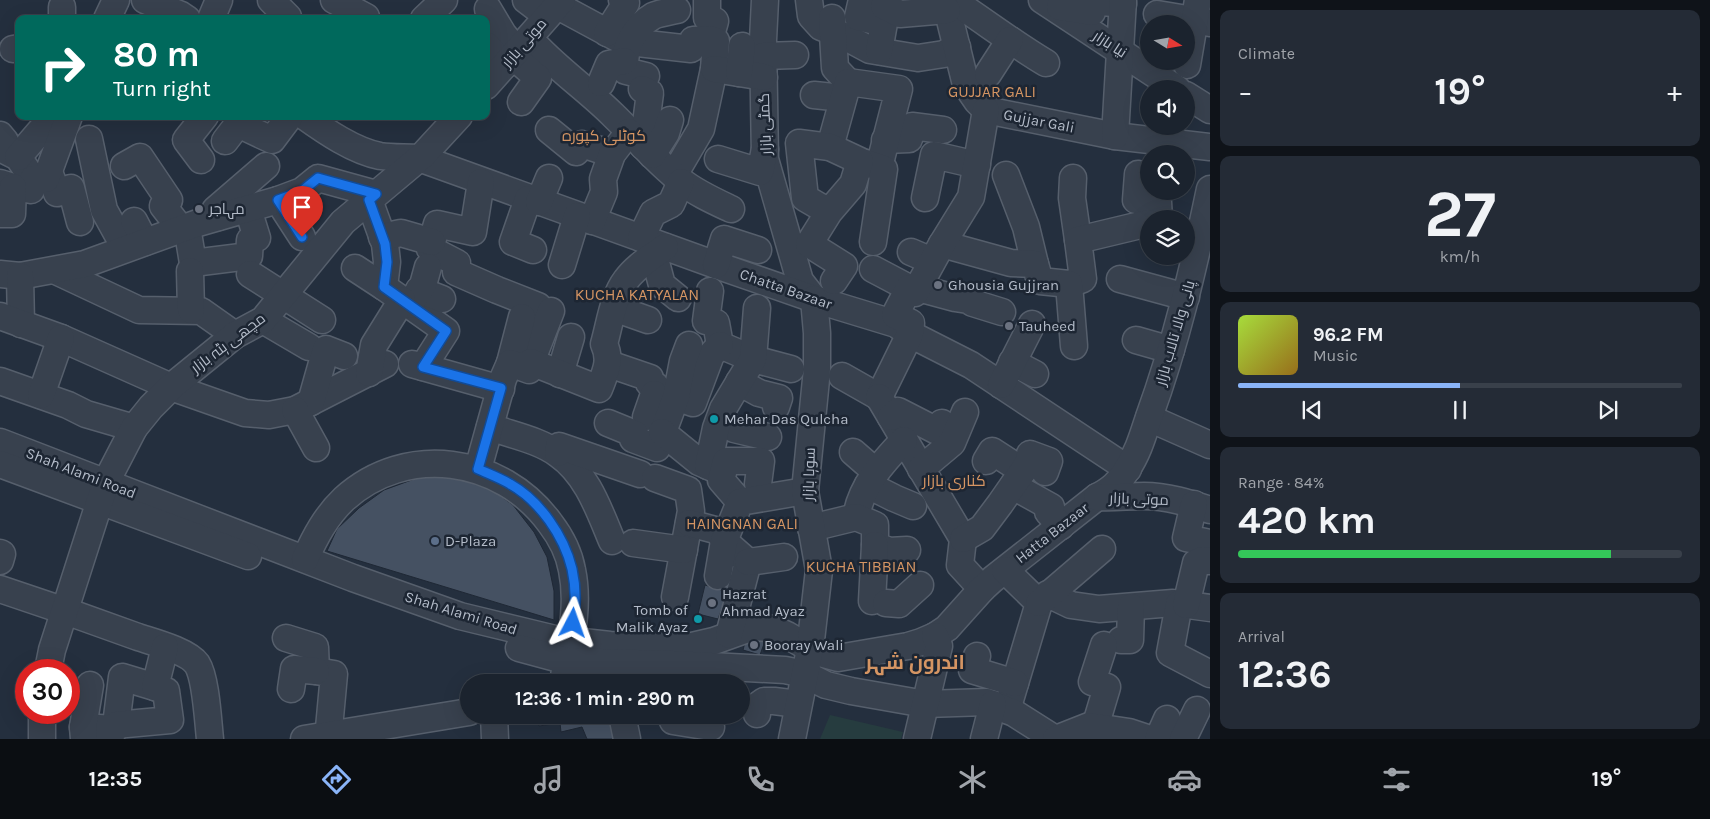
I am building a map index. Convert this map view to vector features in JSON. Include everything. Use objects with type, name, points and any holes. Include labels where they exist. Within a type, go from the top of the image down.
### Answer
[{"type":"street","points":[[110,15],[116,0]]},
{"type":"street","points":[[213,15],[219,0]]},
{"type":"street","points":[[334,0],[361,15]]},
{"type":"street","points":[[526,0],[556,7],[620,45],[700,34]]},
{"type":"street","points":[[622,0],[626,3],[620,45],[626,71],[644,83],[650,93],[641,144]]},
{"type":"street","name":"گمٹی بازار","points":[[766,0],[744,64],[767,160],[800,281],[814,299]]},
{"type":"street","points":[[809,0],[811,16],[815,22],[821,27],[833,23]]},
{"type":"street","points":[[1048,2],[1092,12],[1093,1],[1123,2],[1115,136]]},
{"type":"street","name":"نیا بازار","points":[[1048,2],[1164,80]]},
{"type":"street","points":[[830,147],[884,23],[858,16],[872,5],[900,14],[948,3],[990,25],[1046,64]]},
{"type":"street","name":"Gujjar Gali","points":[[948,3],[957,47],[970,87],[986,110],[1115,136],[1210,147]]},
{"type":"street","points":[[147,4],[176,15]]},
{"type":"street","points":[[601,83],[620,45],[654,15],[676,5],[700,34],[716,41],[744,64],[795,55]]},
{"type":"street","name":"موتی بازار","points":[[508,73],[556,7]]},
{"type":"street","points":[[488,9],[503,34],[508,73]]},
{"type":"street","points":[[833,23],[836,68],[856,89]]},
{"type":"street","points":[[833,23],[844,36],[870,50],[856,89]]},
{"type":"street","points":[[902,324],[841,285],[844,266],[810,244],[829,212],[870,164],[885,140],[899,89],[915,76],[917,56],[911,26]]},
{"type":"street","points":[[970,87],[1010,40]]},
{"type":"street","points":[[856,89],[917,56],[944,54],[957,47]]},
{"type":"street","points":[[490,50],[508,73]]},
{"type":"street","points":[[508,73],[543,54],[613,114],[641,144],[678,178],[696,191],[731,209]]},
{"type":"street","points":[[382,237],[401,233],[417,284],[446,331],[417,366],[511,373],[560,374],[599,389],[609,364],[609,353],[604,344],[614,308],[625,281],[642,255],[653,213],[671,204],[678,178],[708,130],[744,64]]},
{"type":"street","points":[[814,95],[856,89],[899,89]]},
{"type":"street","points":[[1195,100],[1210,110]]},
{"type":"street","points":[[982,589],[960,565],[963,539],[950,514],[885,407],[902,324],[928,252],[971,197],[986,110]]},
{"type":"street","points":[[18,157],[49,120]]},
{"type":"street","points":[[0,214],[12,214],[24,180],[66,120]]},
{"type":"street","points":[[197,120],[186,140],[201,160]]},
{"type":"street","points":[[225,141],[238,124],[272,140],[287,120]]},
{"type":"street","name":"Chatta Bazaar","points":[[318,120],[331,124],[365,151],[380,156],[419,158],[585,218],[642,255],[716,265],[814,299],[896,324],[902,324],[971,365],[1007,373],[1128,469]]},
{"type":"street","points":[[419,158],[455,120]]},
{"type":"street","points":[[568,133],[612,154],[666,133],[670,120]]},
{"type":"street","points":[[885,140],[909,139],[912,126],[943,130]]},
{"type":"street","points":[[0,135],[5,141],[4,150],[18,157],[24,180]]},
{"type":"street","points":[[89,139],[126,225]]},
{"type":"street","points":[[829,212],[806,198],[799,144],[830,147],[884,169],[888,212],[873,242]]},
{"type":"street","points":[[562,265],[585,218],[615,196],[603,179],[612,154]]},
{"type":"street","points":[[925,198],[934,155],[976,165]]},
{"type":"street","points":[[124,166],[140,157],[169,200],[163,206],[184,228],[193,263],[248,256],[250,240],[257,238],[248,209]]},
{"type":"street","name":"مچھی ہٹہ بازار","points":[[50,659],[103,491],[134,428],[150,407],[171,387],[235,335],[263,320],[342,222],[419,158]]},
{"type":"street","points":[[718,159],[760,172],[767,160],[801,166]]},
{"type":"street","points":[[218,217],[215,210],[266,166]]},
{"type":"street","points":[[417,284],[387,262],[372,197],[310,171],[302,191],[278,200],[184,228],[126,225],[85,264],[56,270],[10,275],[11,320],[61,338],[171,387],[244,413],[269,415],[303,406],[377,368],[374,345],[417,284],[430,250],[457,263],[456,272],[497,290],[537,311],[490,427],[478,469]]},
{"type":"street","points":[[1138,174],[1136,200],[1159,209]]},
{"type":"street","points":[[1006,175],[1026,227],[1040,281],[1069,284],[1083,279],[1072,198],[1073,178]]},
{"type":"street","points":[[516,235],[534,200],[549,178]]},
{"type":"street","points":[[24,180],[57,193],[79,186],[80,222]]},
{"type":"street","points":[[417,284],[437,224],[473,232],[481,182]]},
{"type":"street","name":"پانی والا تالاب بازار","points":[[1149,418],[1186,297],[1210,189]]},
{"type":"street","points":[[278,200],[302,237]]},
{"type":"street","points":[[1078,240],[1159,209]]},
{"type":"street","points":[[716,265],[724,239],[758,250]]},
{"type":"street","points":[[928,252],[1010,263],[1035,264]]},
{"type":"street","points":[[642,255],[662,285],[678,298]]},
{"type":"street","points":[[355,268],[417,284]]},
{"type":"street","points":[[873,269],[914,288],[968,300],[1002,312]]},
{"type":"street","points":[[56,270],[139,310],[201,311],[235,335]]},
{"type":"street","points":[[190,271],[191,310]]},
{"type":"street","points":[[250,274],[322,320]]},
{"type":"street","points":[[1120,279],[1186,297]]},
{"type":"street","points":[[1069,284],[1074,346]]},
{"type":"street","points":[[666,402],[693,403],[711,356],[720,345],[716,323],[706,321],[710,291]]},
{"type":"street","name":"سوہا بازار","points":[[792,739],[810,649],[819,570],[805,491],[817,369],[817,333],[814,299]]},
{"type":"street","points":[[614,308],[648,320]]},
{"type":"street","points":[[725,466],[716,428],[723,409],[753,359],[757,308]]},
{"type":"street","points":[[263,320],[309,347]]},
{"type":"street","points":[[1032,324],[1007,373],[1036,374]]},
{"type":"street","points":[[560,374],[571,337]]},
{"type":"street","points":[[41,395],[61,338]]},
{"type":"street","points":[[1136,340],[1171,350]]},
{"type":"street","points":[[608,423],[635,434],[633,439],[657,448],[666,402],[689,345]]},
{"type":"street","points":[[720,345],[753,359],[791,368]]},
{"type":"street","points":[[316,448],[303,406],[326,349],[344,356]]},
{"type":"street","points":[[650,362],[666,402]]},
{"type":"street","points":[[609,364],[650,378],[649,383],[656,386],[699,462],[725,466],[762,461],[749,493],[742,550],[751,595],[729,635]]},
{"type":"street","points":[[842,376],[885,407],[898,411],[962,444],[992,451],[1027,476],[1051,507],[1048,512],[1061,526]]},
{"type":"street","points":[[0,380],[68,404],[86,414],[134,428]]},
{"type":"street","points":[[738,382],[759,393],[779,398],[776,407]]},
{"type":"street","points":[[962,444],[966,412]]},
{"type":"street","points":[[1149,418],[1210,445]]},
{"type":"street","name":"Hatta Bazaar","points":[[935,636],[947,628],[982,589],[1097,497],[1112,489],[1128,469],[1141,442],[1149,418]]},
{"type":"street","points":[[490,427],[542,445],[557,453],[585,484],[622,542],[683,553],[713,569],[742,550]]},
{"type":"street","points":[[751,433],[725,466],[721,480],[749,493],[805,491]]},
{"type":"street","points":[[856,517],[857,507],[872,479],[904,440]]},
{"type":"street","name":"Shah Alami Road","points":[[0,442],[103,491],[351,595],[479,636],[567,661],[612,663],[673,673],[785,670],[804,674],[826,685],[925,704],[986,702],[1000,707]]},
{"type":"street","points":[[921,468],[962,444]]},
{"type":"street","points":[[557,453],[559,446],[658,483],[688,490],[691,511],[675,597]]},
{"type":"street","points":[[853,452],[872,479],[913,506]]},
{"type":"street","points":[[305,559],[320,527],[344,499],[373,479],[407,466],[443,463],[478,469],[510,484],[518,490],[538,507],[559,536],[572,570],[576,605],[567,661]]},
{"type":"street","name":"Shah Alami Road","points":[[0,464],[103,491],[305,559],[460,616],[527,633],[567,661]]},
{"type":"street","points":[[963,539],[982,528],[1027,476]]},
{"type":"street","name":"موتی بازار","points":[[1097,497],[1145,496],[1202,507]]},
{"type":"street","points":[[1202,507],[1186,538],[1210,543]]},
{"type":"street","points":[[811,528],[856,517],[875,525],[873,575],[888,576],[881,606],[899,604],[920,585]]},
{"type":"street","points":[[689,523],[719,531],[742,550],[784,557]]},
{"type":"street","points":[[875,545],[889,550],[907,550]]},
{"type":"street","points":[[984,739],[1015,683],[1044,599],[1102,549]]},
{"type":"street","points":[[0,553],[2,554],[0,562]]},
{"type":"street","points":[[1210,561],[1202,560],[1196,563],[1192,606],[1166,639],[1170,653],[1210,674]]},
{"type":"street","points":[[1005,570],[1044,599],[1071,606],[1099,609],[1192,606]]},
{"type":"street","points":[[0,589],[65,610],[175,651],[196,663],[202,675],[201,734]]},
{"type":"street","points":[[1095,727],[1107,687],[1092,682],[1113,642],[1130,640],[1131,607]]},
{"type":"street","name":"Shah Alami Road","points":[[612,663],[714,641],[753,627],[781,632],[810,649],[830,657],[844,658],[921,642],[935,636]]},
{"type":"street","points":[[917,739],[939,646],[935,636]]},
{"type":"street","points":[[286,638],[315,647],[316,671]]},
{"type":"street","points":[[155,687],[175,651]]},
{"type":"street","points":[[977,656],[972,670],[1015,683]]},
{"type":"street","points":[[291,689],[294,669],[334,674],[320,738],[404,731],[460,715]]},
{"type":"street","points":[[80,693],[84,733],[115,729],[122,677],[166,691],[170,720],[116,725]]},
{"type":"street","points":[[80,683],[119,692]]},
{"type":"street","points":[[1183,739],[1210,685]]},
{"type":"street","points":[[757,714],[757,706],[764,701],[798,704]]},
{"type":"street","points":[[1000,707],[1056,739],[1089,726],[1129,732],[1150,739]]},
{"type":"street","points":[[42,724],[42,739]]},
{"type":"street","points":[[494,724],[495,739]]},
{"type":"street","points":[[624,724],[627,739]]},
{"type":"street","points":[[697,724],[711,727]]},
{"type":"green space","points":[[830,715],[903,732],[901,739],[820,739]]},
{"type":"building","name":"D-Plaza","points":[[447,474],[488,487],[513,505],[534,532],[547,557],[554,591],[554,620],[327,551],[337,529],[359,508],[384,490],[417,478]]},
{"type":"building","name":"Hazrat Ahmad Ayaz","points":[[705,585],[728,592],[718,619],[698,614]]},
{"type":"building","name":"Booray Wali","points":[[747,635],[765,641],[760,655],[743,650]]},
{"type":"building","points":[[560,724],[614,724],[618,739],[587,739],[582,727],[561,732]]},
{"type":"place","name":"مہاجر","points":[[199,209]]},
{"type":"place","name":"Ghousia Gujjran","points":[[938,285]]},
{"type":"place","name":"Tauheed","points":[[1009,326]]},
{"type":"place","name":"Mehar Das Qulcha","points":[[714,419]]},
{"type":"place","name":"D-Plaza","points":[[435,541]]},
{"type":"place","name":"Hazrat Ahmad Ayaz","points":[[712,603]]},
{"type":"place","name":"Tomb of Malik Ayaz","points":[[698,619]]},
{"type":"place","name":"Booray Wali","points":[[754,645]]},
{"type":"district","name":"GUJJAR GALI","points":[[992,91]]},
{"type":"district","name":"کوٹلی کپورہ","points":[[604,135]]},
{"type":"district","name":"KUCHA KATYALAN","points":[[637,294]]},
{"type":"district","name":"کناری بازار","points":[[954,480]]},
{"type":"district","name":"HAINGNAN GALI","points":[[742,523]]},
{"type":"district","name":"KUCHA TIBBIAN","points":[[861,566]]},
{"type":"district","name":"اندرون شہر","points":[[915,662]]},
{"type":"route","points":[[302,237],[278,200],[302,191],[318,178],[376,194],[369,200],[385,244],[387,262],[384,287],[446,331],[423,367],[501,388],[478,469],[510,484],[538,507],[559,536],[572,570],[576,605],[573,623]]}]
